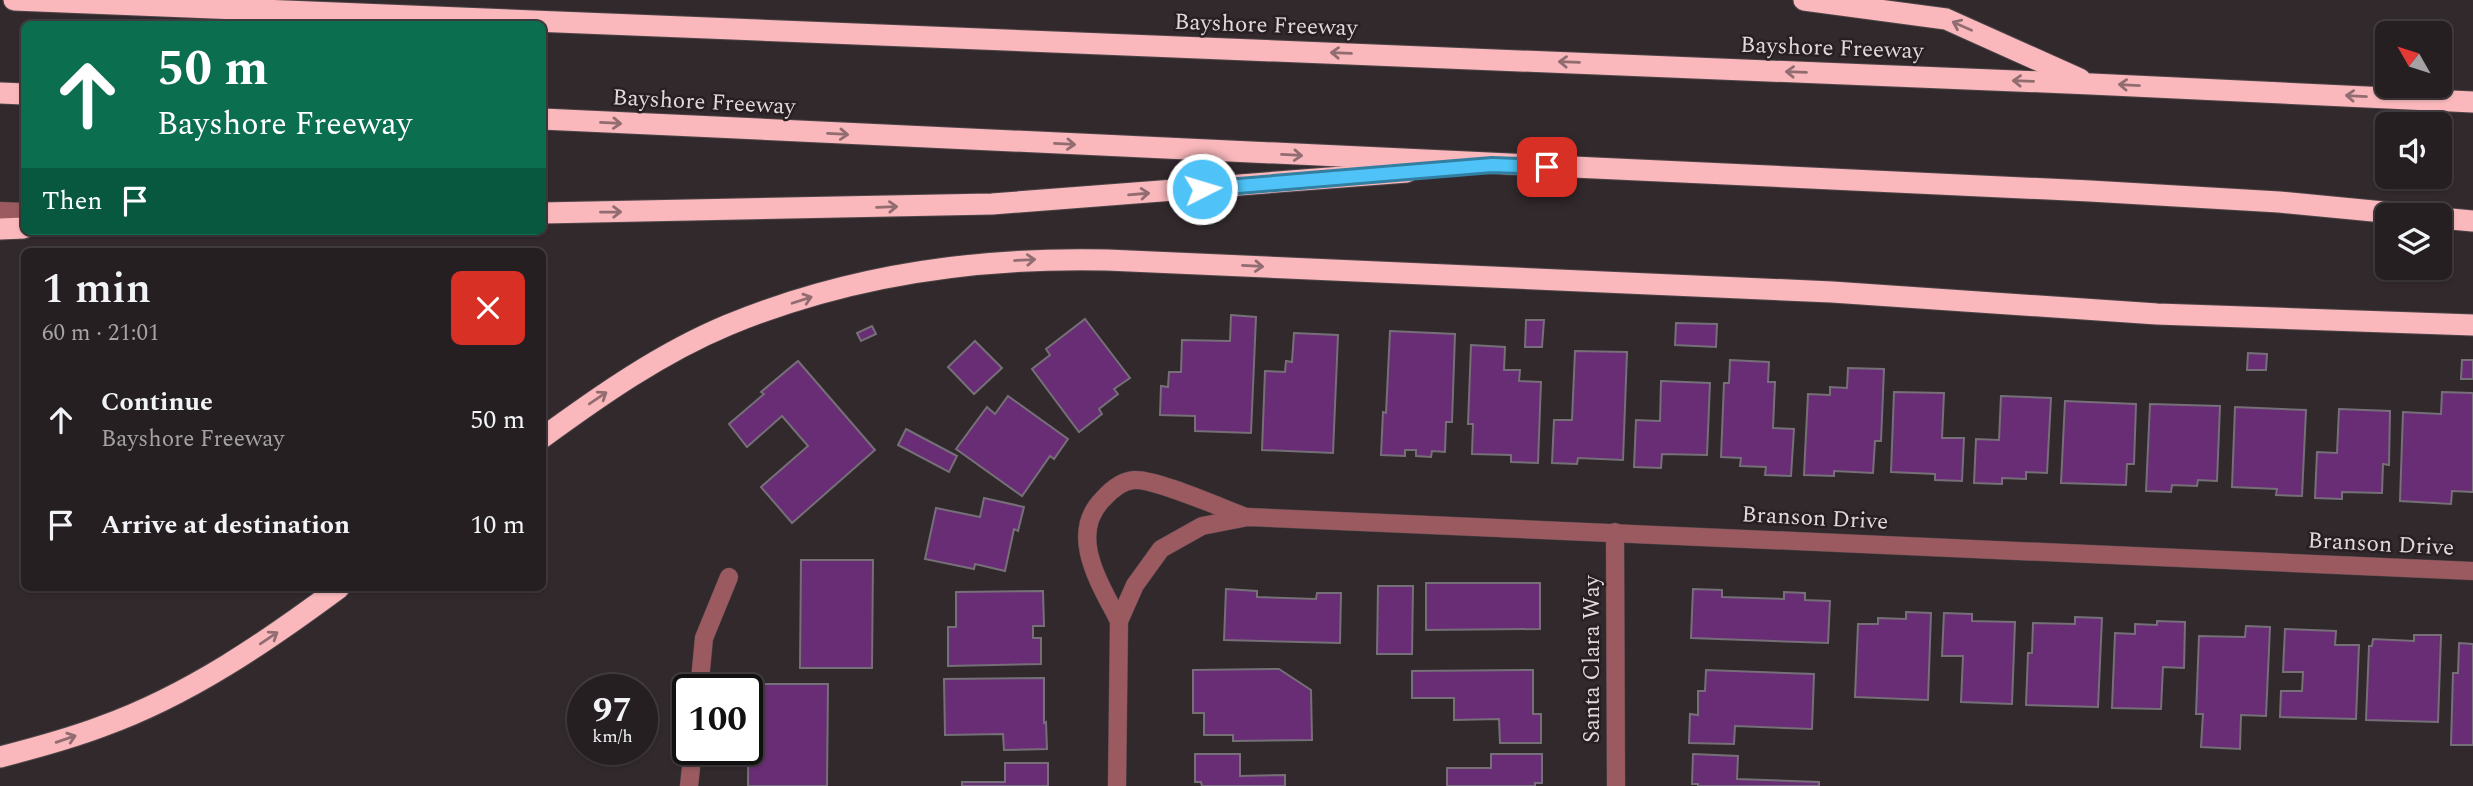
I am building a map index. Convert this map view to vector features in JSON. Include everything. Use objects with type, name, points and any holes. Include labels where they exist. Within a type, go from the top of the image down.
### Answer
[{"type":"highway","name":"Bayshore Freeway","points":[[14,0],[533,21]]},
{"type":"highway","points":[[1804,0],[1946,19],[2091,84]]},
{"type":"highway","name":"Bayshore Freeway","points":[[546,22],[2473,102]]},
{"type":"highway","points":[[0,93],[21,94]]},
{"type":"highway","name":"Bayshore Freeway","points":[[546,119],[2090,191],[2279,202],[2375,211]]},
{"type":"highway","points":[[546,213],[992,204],[1492,165]]},
{"type":"highway","points":[[2452,219],[2473,221]]},
{"type":"highway","points":[[0,229],[21,228]]},
{"type":"highway","points":[[546,435],[629,378],[679,349],[727,326],[831,290],[942,267],[995,262],[1052,259],[1121,261],[1832,292],[2157,314],[2473,325]]},
{"type":"highway","points":[[0,757],[92,730],[153,705],[262,643],[335,591]]},
{"type":"street","points":[[0,211],[21,212]]},
{"type":"street","points":[[1117,786],[1119,621],[1100,584],[1086,546],[1087,527],[1097,504],[1114,487],[1134,480],[1154,483],[1248,517]]},
{"type":"street","name":"Branson Drive","points":[[1119,621],[1135,585],[1161,549],[1202,526],[1248,517],[2473,571]]},
{"type":"street","name":"Santa Clara Way","points":[[1615,532],[1616,786]]},
{"type":"street","points":[[701,674],[704,638],[729,577]]},
{"type":"street","points":[[689,786],[691,765]]},
{"type":"building","points":[[1231,315],[1256,317],[1251,433],[1195,431],[1195,416],[1160,415],[1161,386],[1168,387],[1169,372],[1181,372],[1182,340],[1230,341]]},
{"type":"building","points":[[1085,319],[1130,378],[1114,389],[1118,394],[1099,409],[1102,414],[1079,432],[1032,369],[1050,355],[1046,349]]},
{"type":"building","points":[[1526,320],[1544,320],[1542,347],[1525,347]]},
{"type":"building","points":[[1676,323],[1717,324],[1716,347],[1675,345]]},
{"type":"building","points":[[872,326],[876,334],[861,341],[857,333]]},
{"type":"building","points":[[1390,331],[1455,334],[1452,422],[1446,422],[1445,452],[1432,451],[1431,457],[1416,456],[1416,450],[1405,450],[1405,456],[1381,455]]},
{"type":"building","points":[[1294,333],[1338,335],[1333,453],[1262,450],[1265,371],[1285,372],[1286,361],[1292,362]]},
{"type":"building","points":[[975,341],[1002,368],[974,394],[948,367]]},
{"type":"building","points":[[1471,345],[1505,347],[1504,370],[1520,370],[1519,381],[1541,382],[1538,463],[1511,462],[1511,455],[1472,454],[1473,424],[1468,424]]},
{"type":"building","points":[[1575,351],[1627,352],[1623,460],[1578,458],[1577,464],[1552,463],[1554,420],[1572,420]]},
{"type":"building","points":[[2248,353],[2267,354],[2266,370],[2247,370]]},
{"type":"building","points":[[1730,360],[1769,362],[1768,382],[1775,382],[1773,428],[1794,429],[1791,476],[1765,475],[1766,467],[1740,466],[1741,458],[1721,457],[1724,383],[1729,383]]},
{"type":"building","points":[[2462,360],[2473,360],[2473,379],[2461,379]]},
{"type":"building","points":[[798,361],[875,450],[792,523],[761,487],[808,446],[782,416],[747,447],[729,424]]},
{"type":"building","points":[[1848,368],[1884,369],[1881,441],[1875,441],[1873,473],[1834,471],[1834,476],[1804,475],[1808,394],[1830,395],[1830,387],[1847,388]]},
{"type":"building","points":[[1661,381],[1710,383],[1707,455],[1662,454],[1661,468],[1634,467],[1636,420],[1660,421]]},
{"type":"building","points":[[1894,392],[1944,393],[1942,438],[1964,438],[1962,481],[1935,480],[1935,474],[1891,472]]},
{"type":"building","points":[[2442,392],[2473,393],[2473,492],[2452,491],[2451,504],[2400,501],[2403,412],[2441,414]]},
{"type":"building","points":[[1008,396],[1068,439],[1054,459],[1050,456],[1022,496],[956,449],[987,407],[995,414]]},
{"type":"building","points":[[2001,396],[2051,398],[2047,473],[2026,472],[2026,479],[2002,478],[2002,484],[1974,483],[1976,439],[1999,440]]},
{"type":"building","points":[[2065,401],[2136,404],[2134,464],[2127,464],[2126,485],[2061,483]]},
{"type":"building","points":[[2150,404],[2220,406],[2217,481],[2198,480],[2197,486],[2172,485],[2171,492],[2146,491]]},
{"type":"building","points":[[2235,407],[2306,410],[2302,496],[2276,495],[2277,489],[2232,487]]},
{"type":"building","points":[[2339,409],[2390,411],[2389,465],[2383,464],[2382,493],[2342,492],[2342,499],[2315,498],[2317,452],[2337,453]]},
{"type":"building","points":[[906,429],[957,456],[949,472],[898,445]]},
{"type":"building","points":[[984,498],[1024,507],[1018,531],[1014,529],[1005,571],[975,564],[974,569],[925,559],[936,508],[980,517]]},
{"type":"building","points":[[801,560],[873,560],[872,668],[800,668]]},
{"type":"building","points":[[1426,583],[1540,583],[1540,629],[1426,630]]},
{"type":"building","points":[[1378,586],[1413,586],[1412,654],[1377,654]]},
{"type":"building","points":[[1226,589],[1257,591],[1257,597],[1316,599],[1317,593],[1341,593],[1340,643],[1224,640]]},
{"type":"building","points":[[1693,589],[1722,590],[1722,597],[1784,599],[1784,592],[1805,593],[1805,600],[1830,601],[1828,643],[1691,638]]},
{"type":"building","points":[[1043,591],[1044,626],[1033,626],[1033,638],[1041,638],[1041,664],[948,666],[948,627],[956,627],[956,592]]},
{"type":"building","points":[[1906,612],[1931,613],[1928,700],[1855,697],[1858,624],[1878,624],[1878,618],[1906,619]]},
{"type":"building","points":[[1944,613],[1972,614],[1972,621],[2015,622],[2012,704],[1961,702],[1963,656],[1942,656]]},
{"type":"building","points":[[2075,617],[2102,618],[2098,707],[2026,705],[2028,653],[2032,653],[2033,623],[2075,624]]},
{"type":"building","points":[[2157,621],[2185,622],[2184,668],[2163,667],[2161,709],[2112,708],[2115,633],[2135,634],[2135,624],[2157,625]]},
{"type":"building","points":[[2246,626],[2270,627],[2266,716],[2241,715],[2240,749],[2201,747],[2203,714],[2196,714],[2199,636],[2245,637]]},
{"type":"building","points":[[2285,629],[2336,631],[2335,645],[2359,645],[2356,719],[2280,717],[2281,691],[2302,691],[2303,672],[2283,672]]},
{"type":"building","points":[[2414,635],[2441,635],[2438,722],[2366,720],[2369,646],[2372,646],[2373,639],[2414,641]]},
{"type":"building","points":[[2459,643],[2473,644],[2473,745],[2451,745],[2453,673],[2458,673]]},
{"type":"building","points":[[1279,669],[1311,690],[1312,740],[1233,741],[1233,735],[1204,735],[1204,713],[1193,713],[1193,670]]},
{"type":"building","points":[[1533,670],[1533,714],[1541,714],[1541,743],[1500,743],[1499,719],[1454,720],[1454,698],[1412,698],[1412,671]]},
{"type":"building","points":[[1706,670],[1814,674],[1812,729],[1735,726],[1734,744],[1689,743],[1690,714],[1698,715],[1698,691],[1705,691]]},
{"type":"building","points":[[1044,678],[1047,749],[1004,750],[1003,734],[945,735],[944,679]]},
{"type":"building","points":[[763,684],[828,684],[827,786],[748,786],[748,765],[763,765]]},
{"type":"building","points":[[1195,754],[1240,754],[1240,776],[1285,775],[1285,786],[1202,786],[1201,782],[1195,782]]},
{"type":"building","points":[[1491,754],[1542,754],[1542,783],[1535,783],[1535,786],[1447,786],[1447,768],[1491,768]]},
{"type":"building","points":[[1693,754],[1738,756],[1737,779],[1819,782],[1819,786],[1698,786],[1692,784]]},
{"type":"building","points":[[1005,763],[1048,763],[1048,786],[962,786],[962,782],[1005,782]]},
{"type":"route","points":[[1202,189],[1492,165],[1547,167]]}]
